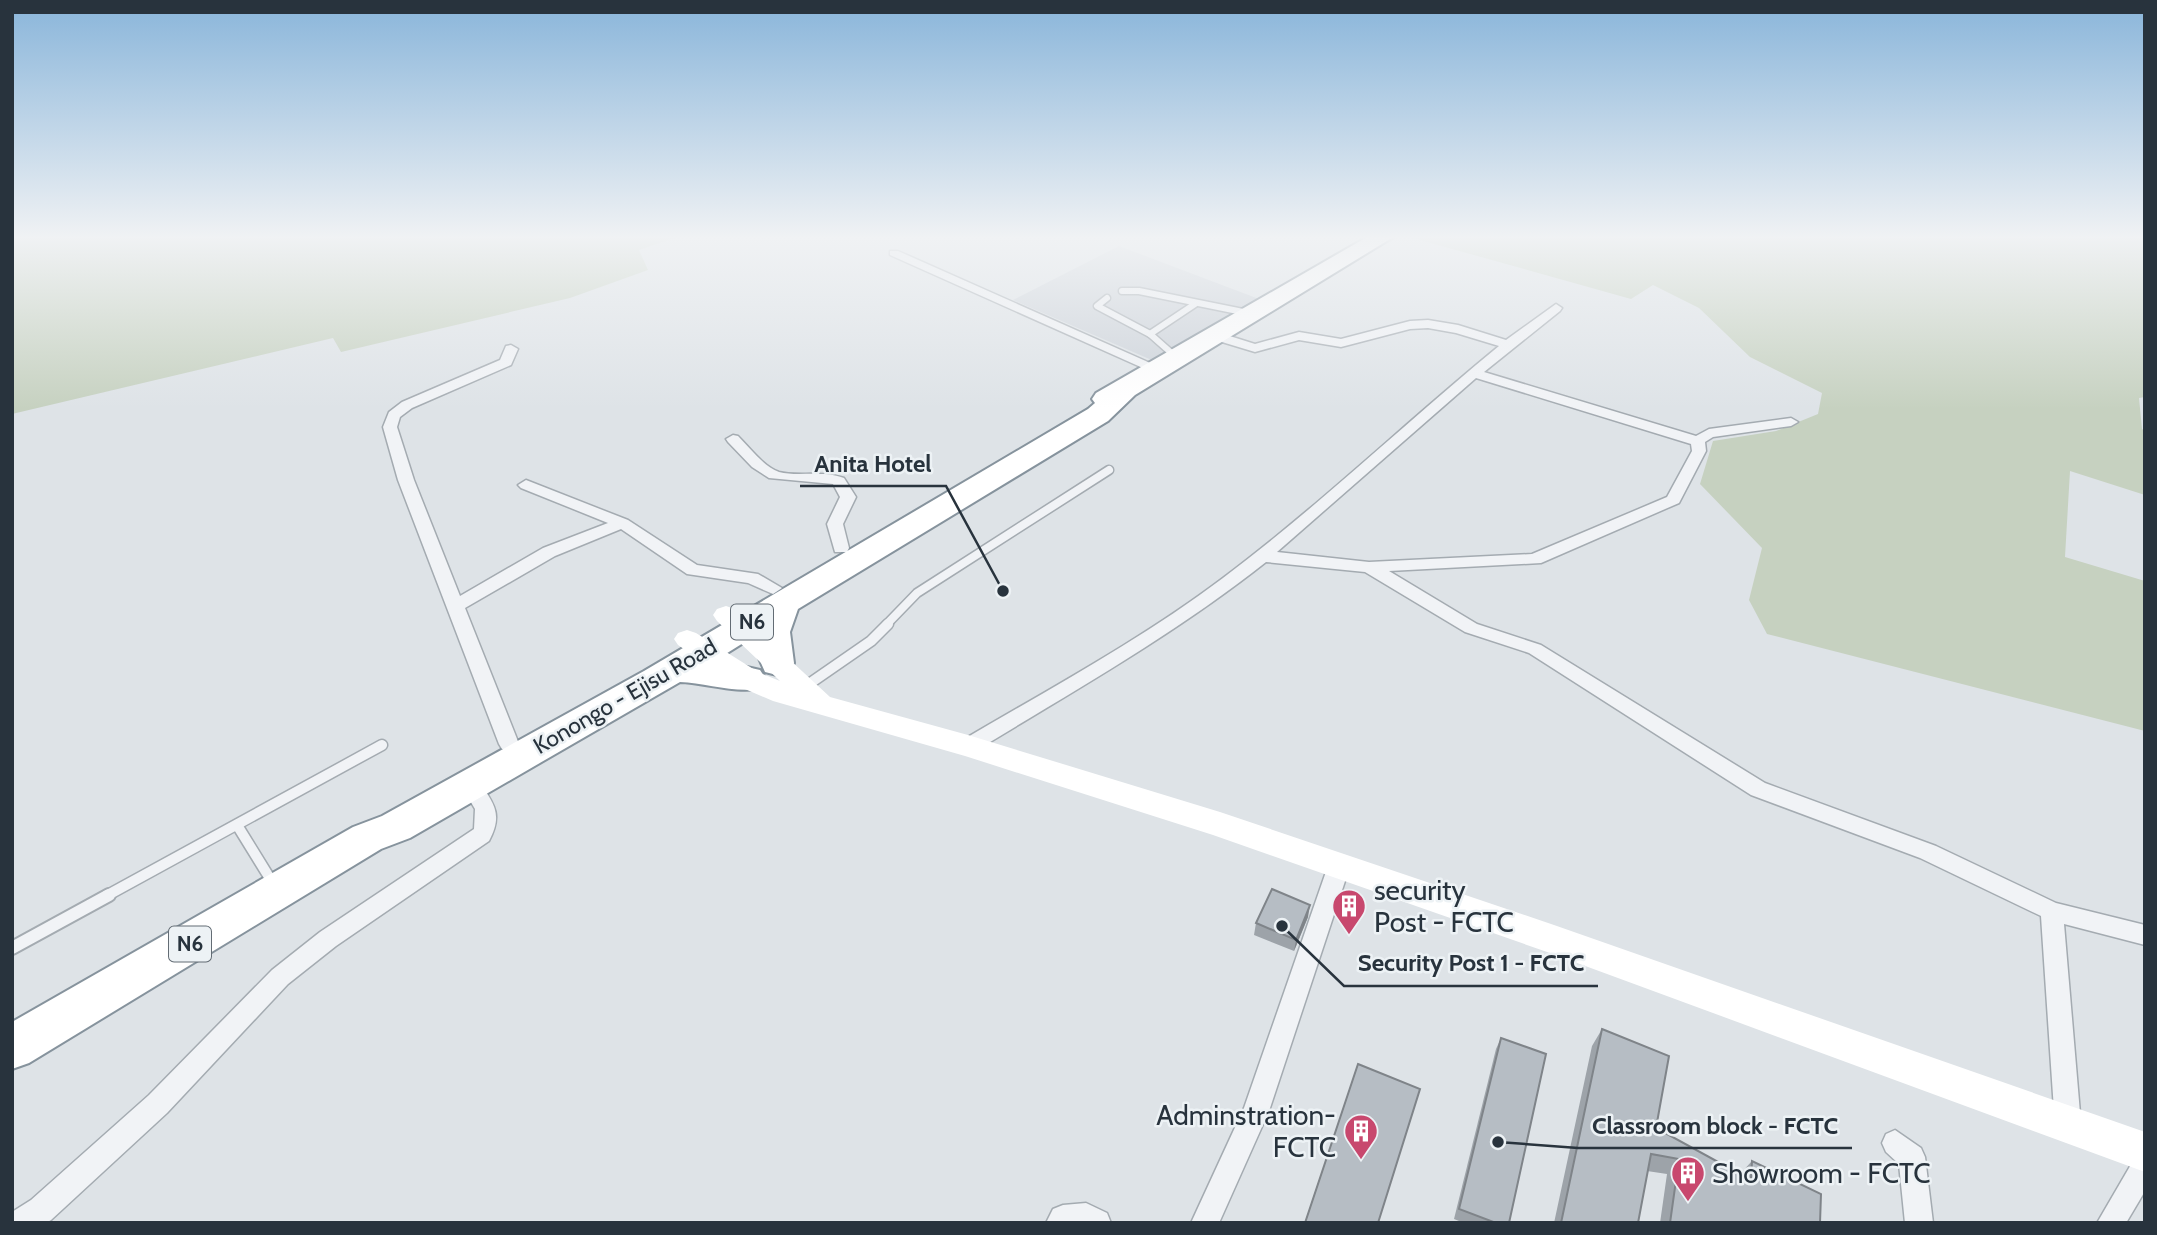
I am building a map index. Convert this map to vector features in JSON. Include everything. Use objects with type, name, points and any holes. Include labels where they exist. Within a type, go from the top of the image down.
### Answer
[{"type":"highway","name":"Konongo - Ejisu Road","points":[[780,595],[841,548],[1082,409],[1126,389],[1287,294]]},
{"type":"highway","name":"Konongo - Ejisu Road","points":[[12,1047],[367,838],[396,827],[470,784],[689,653],[733,622],[1098,415],[1126,389]]},
{"type":"highway","points":[[689,653],[711,671],[762,671],[771,645],[780,595]]},
{"type":"highway","name":"Konongo - Ejisu Road","points":[[367,838],[383,821],[509,744],[689,653]]},
{"type":"street","points":[[995,294],[1169,364]]},
{"type":"street","points":[[968,746],[1157,633],[1261,556],[1507,344],[1556,308]]},
{"type":"street","points":[[1217,335],[1255,348],[1299,337],[1341,343],[1410,325],[1428,324],[1458,329],[1507,344]]},
{"type":"street","points":[[509,744],[406,480],[390,427],[394,415],[407,405],[506,362],[511,349]]},
{"type":"street","points":[[1474,373],[1698,440]]},
{"type":"street","points":[[1698,440],[1709,432],[1791,422]]},
{"type":"street","points":[[733,439],[772,474],[786,477],[814,474],[839,481],[848,497],[835,524],[841,548]]},
{"type":"street","points":[[1261,556],[1369,567],[1535,559],[1673,500],[1699,451],[1698,440]]},
{"type":"street","points":[[526,485],[622,523],[693,570],[752,578],[780,595]]},
{"type":"street","points":[[456,606],[549,552],[622,523]]},
{"type":"street","points":[[1369,567],[1471,628],[1535,649],[1758,789],[1928,852],[2052,911],[2145,935]]},
{"type":"street","points":[[733,622],[762,671],[782,694],[813,694],[1339,866],[2145,1152]]},
{"type":"street","points":[[20,1223],[41,1210],[158,1104],[281,977],[328,939],[482,835],[489,824],[488,813],[470,784]]},
{"type":"street","points":[[1205,1222],[1256,1111],[1339,866]]},
{"type":"street","points":[[2052,911],[2068,1125]]},
{"type":"street","points":[[1895,1143],[1912,1157],[1919,1223]]},
{"type":"street","points":[[2111,1223],[2145,1165]]},
{"type":"street","points":[[1060,1223],[1063,1219],[1086,1217],[1097,1223]]},
{"type":"lane","points":[[1150,294],[1253,314]]},
{"type":"lane","points":[[1107,299],[1097,306],[1150,334],[1169,364]]},
{"type":"lane","points":[[1150,334],[1195,304]]},
{"type":"lane","points":[[813,694],[871,642],[917,593],[1110,470]]},
{"type":"lane","points":[[12,948],[382,745]]},
{"type":"lane","points":[[237,825],[279,892]]},
{"type":"shaded area","points":[[1025,294],[1245,294],[1259,299],[1154,361],[1013,300]]},
{"type":"green space","points":[[12,294],[582,294],[341,352],[333,338],[12,414]]},
{"type":"green space","points":[[1612,294],[1639,294],[1631,299]]},
{"type":"green space","points":[[1670,294],[2145,294],[2145,397],[2139,398],[2142,429],[2145,431],[2145,495],[2070,471],[2065,557],[2145,581],[2145,731],[1767,634],[1749,600],[1762,548],[1700,484],[1713,441],[1776,431],[1818,414],[1822,393],[1750,357],[1699,308]]},
{"type":"building","points":[[1272,889],[1310,905],[1296,940],[1256,923]]},
{"type":"building","points":[[1602,1029],[1669,1056],[1656,1128],[1751,1180],[1752,1161],[1821,1194],[1820,1223],[1670,1223],[1679,1159],[1651,1154],[1638,1223],[1561,1223]]},
{"type":"building","points":[[1501,1038],[1546,1054],[1509,1223],[1496,1223],[1459,1209]]},
{"type":"building","name":"Adminstration- FCTC","points":[[1358,1064],[1420,1089],[1378,1223],[1305,1223]]},
{"type":"place","name":"Anita Hotel","points":[[1003,591]]},
{"type":"place","name":"Security Post 1 - FCTC","points":[[1282,926]]},
{"type":"place","name":"security Post - FCTC","points":[[1349,936]]},
{"type":"place","name":"Classroom block - FCTC","points":[[1498,1142]]},
{"type":"place","name":"Adminstration- FCTC","points":[[1361,1161]]},
{"type":"place","name":"Showroom - FCTC","points":[[1688,1203]]}]
